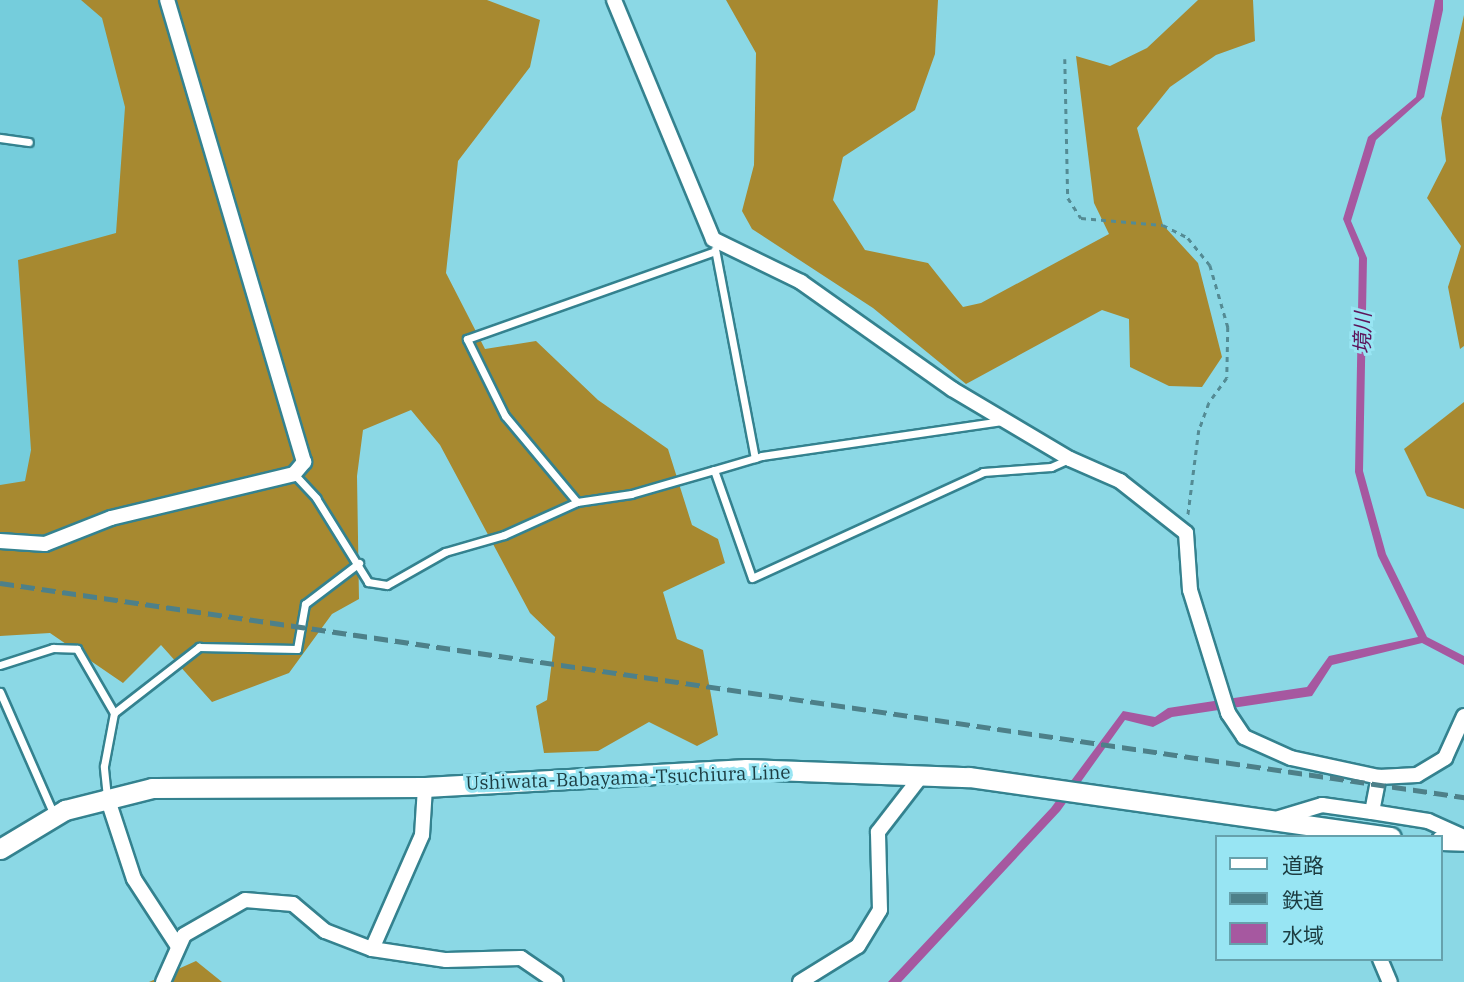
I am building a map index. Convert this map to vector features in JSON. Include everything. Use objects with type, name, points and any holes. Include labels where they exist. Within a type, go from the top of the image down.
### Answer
[{"type":"main road","name":"Ushiwata-Babayama-Tsuchiura Line","points":[[0,849],[54,816],[107,797],[152,788],[425,787],[746,769],[922,775],[1279,818],[1376,835]]},
{"type":"main road","points":[[1443,840],[1464,839]]},
{"type":"street","points":[[0,541],[45,544],[111,518],[295,474],[304,462],[167,0]]},
{"type":"street","points":[[614,0],[714,245],[801,282],[899,354],[1004,420],[1070,458],[1120,481],[1186,533],[1190,590],[1228,713],[1244,737],[1291,758],[1379,777],[1431,770],[1445,758],[1464,716]]},
{"type":"street","points":[[800,982],[858,946],[880,910],[878,832],[922,775]]},
{"type":"street","points":[[1372,812],[1379,777]]},
{"type":"street","points":[[372,948],[422,835],[425,787]]},
{"type":"street","points":[[107,797],[134,879],[177,945]]},
{"type":"street","points":[[1279,818],[1322,805],[1428,821],[1464,839]]},
{"type":"street","points":[[163,982],[177,945],[222,910],[245,900],[293,904],[324,931],[372,948],[446,960],[521,958],[556,982]]},
{"type":"street","points":[[1381,961],[1390,982]]},
{"type":"lane","points":[[0,138],[29,142]]},
{"type":"lane","points":[[577,502],[505,416],[467,339],[714,245],[755,458]]},
{"type":"lane","points":[[295,474],[359,563],[368,582],[387,585],[445,552],[504,535],[577,502],[631,494],[755,458],[1004,420]]},
{"type":"lane","points":[[714,470],[752,579],[983,472],[1051,467],[1070,458]]},
{"type":"lane","points":[[114,713],[199,648],[297,649],[305,604],[359,563]]},
{"type":"lane","points":[[0,665],[53,648],[77,649],[114,713],[104,766],[107,797]]},
{"type":"lane","points":[[0,692],[54,816]]},
{"type":"path","points":[[1065,59],[1068,198],[1081,218],[1163,225],[1188,238],[1210,265],[1228,327],[1232,351],[1227,378],[1209,403],[1199,430],[1186,533]]},
{"type":"shaded area","points":[[0,0],[126,0],[178,93],[0,556]]},
{"type":"shaded area","points":[[81,0],[487,0],[540,20],[530,67],[458,161],[446,273],[485,349],[536,341],[598,400],[668,449],[692,525],[718,539],[725,563],[663,592],[677,639],[703,650],[718,735],[697,746],[649,722],[598,751],[544,753],[536,706],[547,700],[555,637],[530,613],[440,445],[411,410],[363,430],[357,476],[359,599],[332,614],[289,673],[212,702],[161,645],[123,683],[50,633],[0,636],[0,485],[25,481],[31,450],[18,260],[116,233],[125,107],[102,18]]},
{"type":"shaded area","points":[[726,0],[938,0],[935,54],[915,110],[843,157],[833,200],[865,250],[928,263],[963,307],[981,303],[1109,234],[1094,203],[1076,56],[1110,66],[1147,48],[1198,0],[1253,0],[1255,41],[1216,55],[1170,87],[1137,128],[1163,225],[1198,263],[1222,357],[1202,387],[1169,386],[1130,367],[1129,319],[1102,310],[966,384],[873,308],[752,229],[742,211],[754,165],[756,53]]},
{"type":"shaded area","points":[[1464,15],[1464,346],[1460,349],[1448,287],[1461,246],[1427,198],[1446,161],[1441,118]]},
{"type":"shaded area","points":[[1464,402],[1464,509],[1427,496],[1404,449]]},
{"type":"shaded area","points":[[196,961],[222,982],[149,982]]},
{"type":"water","name":"境川","points":[[1435,0],[1443,0],[1443,10],[1424,97],[1376,140],[1351,221],[1367,258],[1363,471],[1386,554],[1427,637],[1464,656],[1464,665],[1422,643],[1332,665],[1312,696],[1172,717],[1153,727],[1125,720],[1060,811],[901,982],[888,982],[1051,808],[1123,711],[1155,717],[1168,708],[1307,687],[1329,656],[1418,637],[1378,556],[1355,472],[1359,258],[1343,219],[1368,137],[1416,97]]},
{"type":"railway","points":[[0,583],[1464,797]]}]
